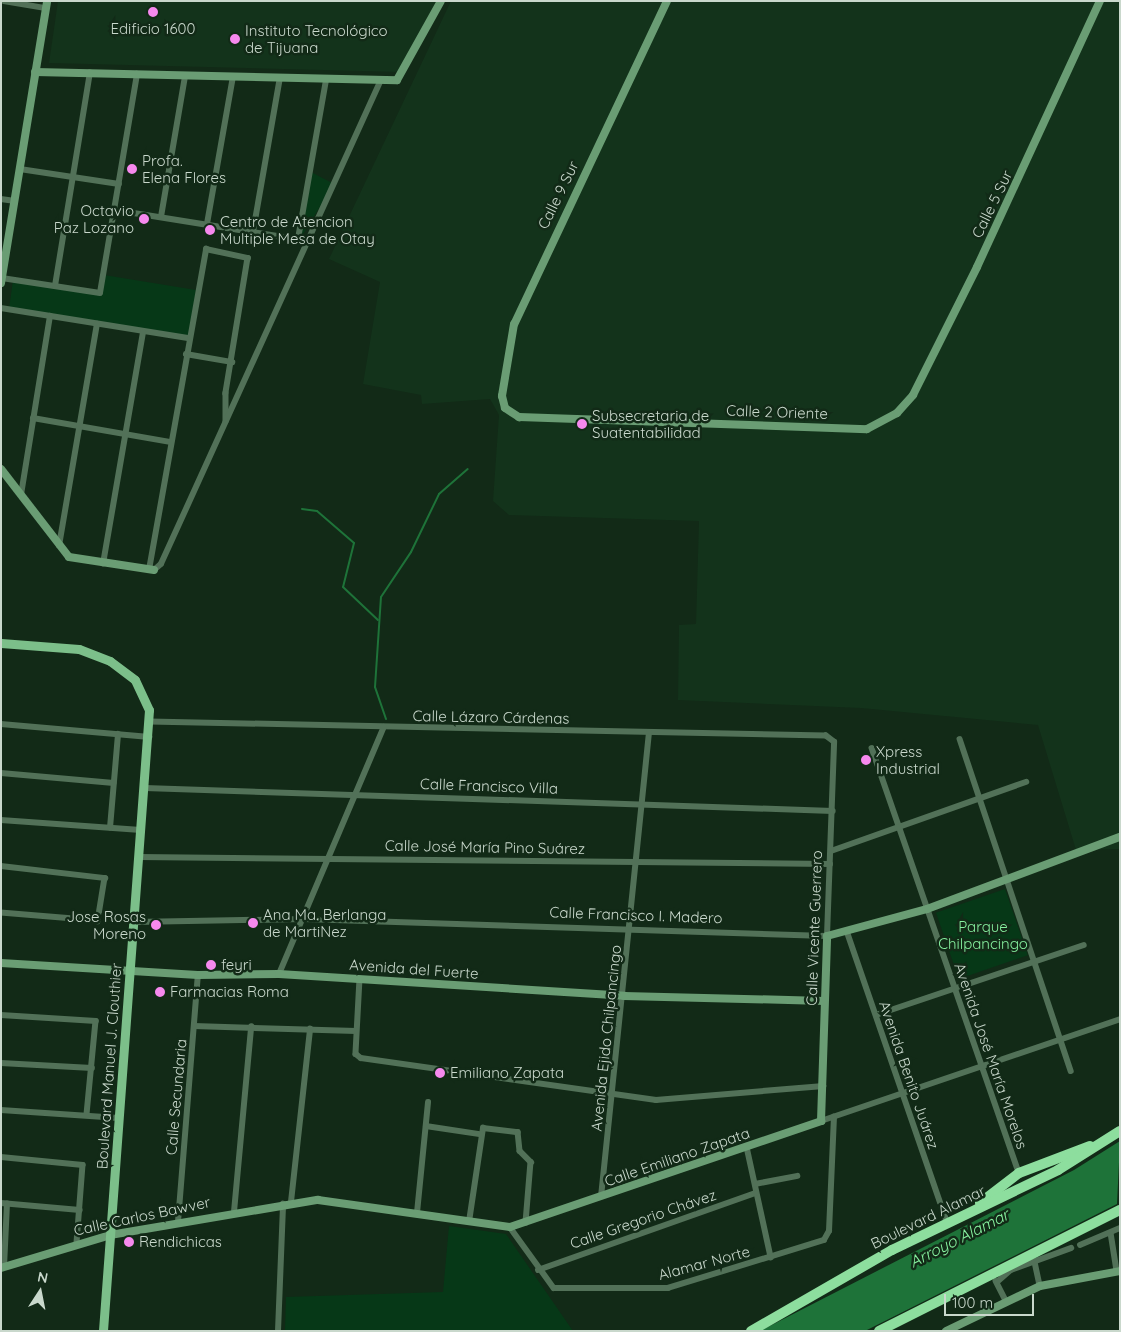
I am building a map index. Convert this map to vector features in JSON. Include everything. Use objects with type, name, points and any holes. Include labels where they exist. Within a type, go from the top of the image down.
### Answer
[{"type":"highway","name":"Boulevard Alamar","points":[[751,1331],[892,1250],[964,1216],[1109,1139],[1120,1131]]},
{"type":"highway","points":[[964,1216],[1019,1173],[1109,1139]]},
{"type":"highway","points":[[879,1331],[995,1278],[1120,1210]]},
{"type":"main road","name":"Boulevard Manuel J. Clouthier","points":[[1,643],[79,649],[110,661],[141,689],[150,722],[103,1331]]},
{"type":"street","points":[[4,1],[46,5],[2,280],[100,293],[137,74]]},
{"type":"street","points":[[35,72],[326,80],[381,80],[402,77],[440,1]]},
{"type":"street","name":"Calle 9 Sur","points":[[505,408],[502,396],[514,324],[666,1]]},
{"type":"street","name":"Calle 5 Sur","points":[[897,412],[913,395],[977,267],[1100,1]]},
{"type":"street","points":[[55,286],[90,73]]},
{"type":"street","points":[[161,217],[185,76]]},
{"type":"street","points":[[207,224],[233,77]]},
{"type":"street","points":[[253,232],[280,78]]},
{"type":"street","points":[[298,238],[326,80]]},
{"type":"street","points":[[1,469],[58,547],[69,557],[103,564],[152,570],[161,564],[381,80]]},
{"type":"street","points":[[20,169],[119,184]]},
{"type":"street","points":[[1,198],[15,201]]},
{"type":"street","points":[[115,210],[308,241]]},
{"type":"street","points":[[152,570],[171,442],[204,251],[248,257],[232,362],[226,422]]},
{"type":"street","points":[[1,308],[188,338]]},
{"type":"street","points":[[20,495],[50,316]]},
{"type":"street","points":[[58,547],[78,427],[98,324]]},
{"type":"street","points":[[103,564],[144,332]]},
{"type":"street","points":[[186,354],[232,362]]},
{"type":"street","name":"Calle 2 Oriente","points":[[505,408],[518,417],[867,429],[897,412]]},
{"type":"street","points":[[33,418],[171,442]]},
{"type":"street","name":"Calle Lázaro Cárdenas","points":[[150,722],[832,737]]},
{"type":"street","points":[[1,724],[149,737]]},
{"type":"street","points":[[279,974],[384,727]]},
{"type":"street","name":"Avenida Ejido Chilpancingo","points":[[601,1197],[639,861],[649,732]]},
{"type":"street","points":[[110,828],[118,734]]},
{"type":"street","name":"Calle Vicente Guerrero","points":[[821,1121],[831,850],[832,737]]},
{"type":"street","points":[[960,739],[979,798],[1010,880],[1070,1071]]},
{"type":"street","name":"Avenida José María Morelos","points":[[872,748],[1019,1173]]},
{"type":"street","points":[[1,773],[114,783]]},
{"type":"street","points":[[831,850],[900,828],[1026,782]]},
{"type":"street","name":"Calle Francisco Villa","points":[[145,788],[832,811]]},
{"type":"street","points":[[1,820],[142,830]]},
{"type":"street","name":"Calle Francisco I. Madero","points":[[134,922],[304,919],[631,928],[827,936],[848,934],[927,909],[1010,880],[1120,837]]},
{"type":"street","name":"Calle José María Pino Suárez","points":[[140,857],[330,857],[830,864]]},
{"type":"street","points":[[1,866],[105,876],[101,920],[1,913]]},
{"type":"street","name":"Avenida Benito Juárez","points":[[848,934],[948,1224]]},
{"type":"street","points":[[876,1015],[1084,946]]},
{"type":"street","name":"Avenida del Fuerte","points":[[1,963],[198,975],[279,974],[624,996],[824,1001]]},
{"type":"street","name":"Calle Secundaria","points":[[178,1222],[198,975]]},
{"type":"street","points":[[360,979],[356,1030],[358,1057],[667,1101],[823,1086]]},
{"type":"street","points":[[1,1015],[96,1021],[87,1115]]},
{"type":"street","name":"Calle Emiliano Zapata","points":[[287,1203],[323,1200],[510,1227],[747,1148],[981,1065],[1120,1019]]},
{"type":"street","points":[[194,1026],[356,1030]]},
{"type":"street","points":[[234,1212],[251,1027]]},
{"type":"street","points":[[278,1331],[287,1203],[310,1029]]},
{"type":"street","points":[[1,1063],[92,1068]]},
{"type":"street","points":[[417,1213],[428,1103]]},
{"type":"street","points":[[1,1110],[119,1118]]},
{"type":"street","name":"Alamar Norte","points":[[538,1270],[554,1288],[668,1288],[827,1239],[834,1117]]},
{"type":"street","points":[[426,1126],[479,1134]]},
{"type":"street","points":[[470,1222],[479,1134],[483,1128],[518,1132],[520,1152],[531,1162],[526,1223]]},
{"type":"street","points":[[747,1148],[771,1257]]},
{"type":"street","points":[[1,1157],[81,1163],[77,1243]]},
{"type":"street","points":[[755,1184],[797,1176]]},
{"type":"street","name":"Calle Gregorio Chávez","points":[[538,1270],[756,1193]]},
{"type":"street","points":[[2,1268],[4,1203],[80,1210]]},
{"type":"street","name":"Calle Carlos Bawver","points":[[2,1268],[77,1243],[110,1235],[287,1203]]},
{"type":"street","points":[[510,1227],[538,1270]]},
{"type":"street","points":[[1080,1245],[1120,1228]]},
{"type":"street","points":[[946,1331],[1005,1299],[1040,1286],[1118,1272],[1111,1233]]},
{"type":"street","points":[[1005,1299],[995,1278],[1011,1270],[1071,1248]]},
{"type":"street","points":[[1035,1262],[1040,1286]]},
{"type":"shaded area","name":"Instituto Tecnológico de Tijuana","points":[[58,1],[436,1],[401,72],[49,63]]},
{"type":"shaded area","points":[[451,1],[1120,1],[1120,849],[1076,850],[1038,725],[861,708],[678,700],[679,625],[696,624],[699,521],[509,515],[493,501],[499,415],[490,399],[422,404],[421,395],[363,384],[380,282],[329,259]]},
{"type":"green space","points":[[311,172],[334,184],[300,239]]},
{"type":"green space","points":[[104,275],[196,290],[188,338],[9,309],[13,280],[100,294]]},
{"type":"green space","name":"Parque Chilpancingo","points":[[1005,889],[1028,955],[959,979],[936,913]]},
{"type":"green space","points":[[449,1226],[506,1234],[573,1331],[285,1331],[286,1297],[443,1292]]},
{"type":"water","name":"Arroyo Alamar","points":[[1120,1141],[1117,1204],[865,1331],[760,1331],[1074,1170]]},
{"type":"waterway","points":[[386,719],[375,687],[381,597],[411,552],[439,494],[468,469]]},
{"type":"waterway","points":[[302,509],[317,511],[354,543],[343,587],[378,620]]},
{"type":"place","name":"Edificio 1600","points":[[153,12]]},
{"type":"place","name":"Instituto Tecnológico de Tijuana","points":[[235,39]]},
{"type":"place","name":"Profa. Elena Flores","points":[[132,169]]},
{"type":"place","name":"Octavio Paz Lozano","points":[[144,219]]},
{"type":"place","name":"Centro de Atencion Multiple Mesa de Otay","points":[[210,230]]},
{"type":"place","name":"Subsecretaria de Suatentabilidad","points":[[582,424]]},
{"type":"place","name":"Xpress Industrial","points":[[866,760]]},
{"type":"place","name":"Ana Ma. Berlanga de MartiNez","points":[[253,923]]},
{"type":"place","name":"Jose Rosas Moreno","points":[[156,925]]},
{"type":"place","name":"feyri","points":[[211,965]]},
{"type":"place","name":"Farmacias Roma","points":[[160,992]]},
{"type":"place","name":"Emiliano Zapata","points":[[440,1073]]},
{"type":"place","name":"Rendichicas","points":[[129,1242]]}]
